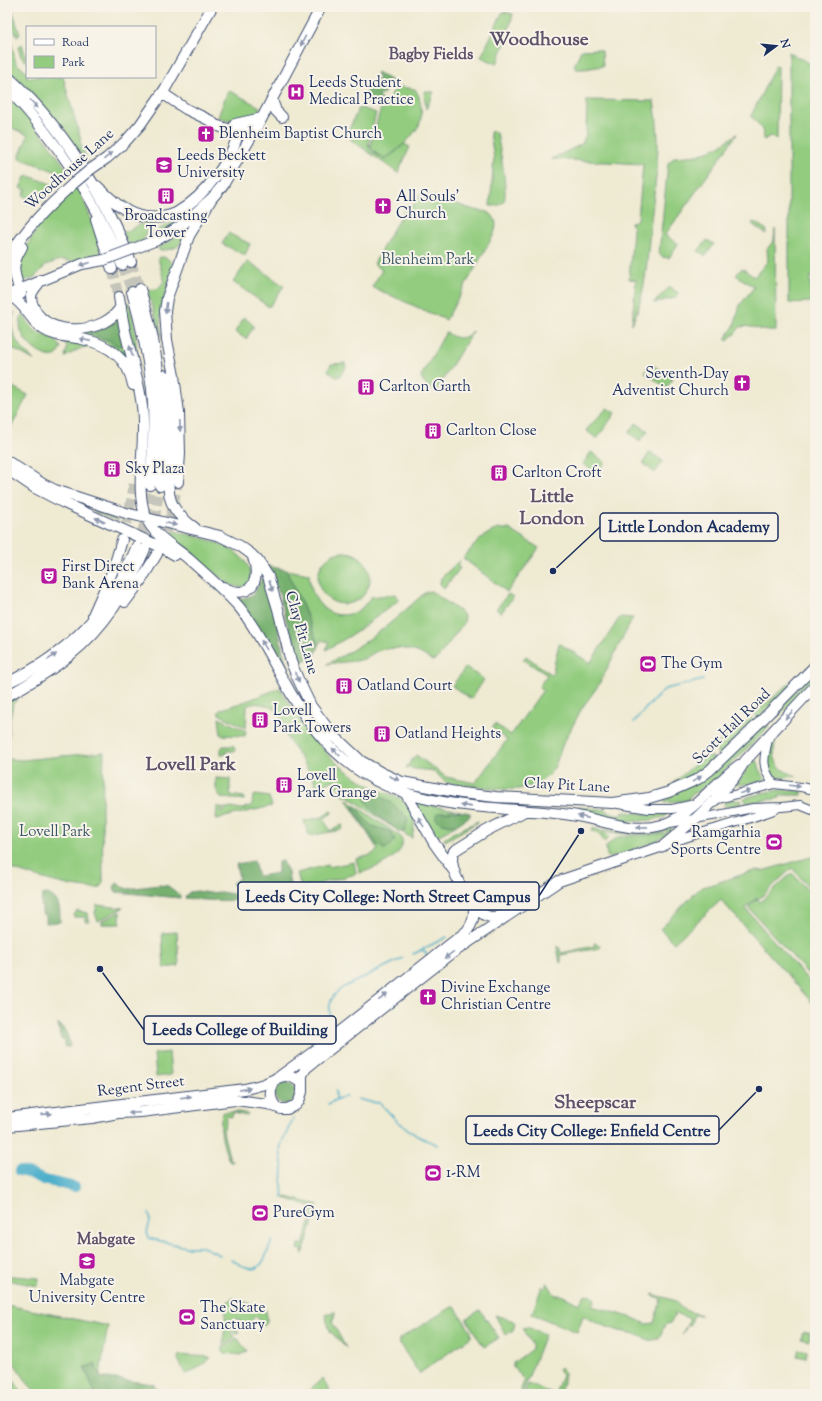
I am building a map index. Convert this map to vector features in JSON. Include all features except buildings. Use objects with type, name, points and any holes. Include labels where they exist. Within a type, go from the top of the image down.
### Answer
[{"type":"highway","name":"Woodhouse Lane","points":[[7,259],[20,238],[43,212],[83,183],[91,169],[107,158],[125,142],[140,125],[161,97],[212,7]]},
{"type":"highway","points":[[12,293],[41,280],[66,272],[82,264],[110,258],[157,240],[182,225],[212,198],[223,185],[262,119],[322,7]]},
{"type":"highway","points":[[7,76],[52,124],[83,183],[112,269]]},
{"type":"highway","points":[[7,88],[30,112],[114,222],[126,264]]},
{"type":"highway","points":[[161,97],[211,121],[215,125],[224,128],[234,130],[238,126],[262,119]]},
{"type":"highway","points":[[272,100],[276,111],[282,117]]},
{"type":"highway","points":[[211,121],[218,120],[238,126]]},
{"type":"highway","points":[[83,183],[132,213],[144,217],[161,217],[174,213],[190,203],[211,182],[226,162],[232,150],[238,126]]},
{"type":"highway","points":[[224,128],[231,137],[232,150]]},
{"type":"highway","points":[[178,482],[180,454],[179,413],[165,326],[165,310],[167,298],[176,270],[189,236],[212,198]]},
{"type":"highway","points":[[31,225],[26,240],[17,255],[14,265],[12,293],[34,322],[42,329],[59,336],[82,339],[99,344],[110,349],[125,363],[131,376],[137,422],[134,483]]},
{"type":"highway","points":[[41,280],[31,296],[32,302],[36,311],[43,320],[55,327],[82,329],[99,324],[117,313],[120,302],[125,332],[137,374],[142,406],[143,424],[140,482],[142,496]]},
{"type":"highway","points":[[136,291],[146,307],[155,350],[159,375],[163,432],[155,485],[153,411],[149,367],[139,319],[136,291]]},
{"type":"highway","points":[[155,350],[169,393],[172,436],[170,499],[179,515],[196,530]]},
{"type":"highway","points":[[149,367],[146,388],[146,454],[142,514],[161,537],[198,567]]},
{"type":"highway","name":"Clay Pit Lane","points":[[7,461],[55,490],[227,539],[251,554],[263,568],[269,580],[291,662],[311,706],[332,734],[361,761],[382,773],[402,782],[468,794],[612,803]]},
{"type":"highway","name":"Clay Pit Lane","points":[[7,469],[41,491],[163,548],[190,565],[198,567],[219,585],[254,628],[285,683],[314,729],[336,753],[354,768],[379,782],[406,794],[440,802],[474,807],[578,816],[621,826],[649,827],[663,824]]},
{"type":"highway","points":[[96,624],[122,540]]},
{"type":"highway","points":[[7,696],[52,669],[70,656],[124,592],[141,547]]},
{"type":"highway","points":[[7,683],[57,654],[78,636],[116,613],[140,582],[157,554]]},
{"type":"highway","points":[[219,585],[236,592],[249,588],[255,582],[256,578],[256,565],[251,554]]},
{"type":"highway","name":"Scott Hall Road","points":[[612,803],[649,798],[669,792],[698,779],[710,770],[759,723],[815,666]]},
{"type":"highway","name":"Scott Hall Road","points":[[663,846],[715,800],[734,778],[745,761],[815,686]]},
{"type":"highway","name":"Scott Hall Road","points":[[663,824],[680,815],[695,804],[731,770],[745,761]]},
{"type":"highway","points":[[406,794],[434,843],[455,872],[474,908],[482,914],[490,917],[495,917],[513,911]]},
{"type":"highway","points":[[455,872],[452,860],[454,851],[496,825],[549,800]]},
{"type":"highway","points":[[302,1084],[292,1076],[277,1078],[272,1086],[270,1094],[276,1107],[287,1109],[296,1105],[301,1096],[302,1084],[302,1075],[306,1068],[320,1056],[451,954],[513,911],[558,881],[663,846]]},
{"type":"highway","name":"Regent Street","points":[[7,1118],[245,1089],[277,1078],[313,1052],[467,930],[474,918],[474,908]]},
{"type":"highway","name":"Regent Street","points":[[7,1126],[92,1118],[118,1113],[141,1112],[235,1100],[268,1104],[276,1107]]},
{"type":"main road","points":[[769,736],[764,764],[766,772],[774,784],[815,790]]},
{"type":"main road","name":"Clay Pit Lane","points":[[612,803],[649,809],[672,809],[715,800],[774,784]]},
{"type":"main road","points":[[663,846],[690,836],[757,817],[782,807],[800,805],[815,811]]},
{"type":"main road","name":"Clay Pit Lane","points":[[663,824],[694,820],[753,808],[782,807]]},
{"type":"green space","points":[[12,9],[20,35],[17,36],[7,14],[7,10]]},
{"type":"green space","points":[[502,13],[513,14],[506,40],[497,64],[481,57]]},
{"type":"green space","points":[[7,24],[16,63],[26,70],[26,78],[63,78],[82,148],[88,163],[40,102],[7,69]]},
{"type":"green space","points":[[22,44],[26,57],[25,61],[21,57],[18,47]]},
{"type":"green space","points":[[598,49],[602,51],[603,66],[576,69],[574,66],[581,50]]},
{"type":"green space","points":[[788,52],[815,66],[815,276],[810,277],[811,302],[789,303]]},
{"type":"green space","points":[[775,66],[778,66],[777,139],[770,136],[764,140],[762,130],[751,116]]},
{"type":"green space","points":[[377,72],[393,82],[393,84],[379,97],[383,102],[378,108],[370,105],[363,98],[374,79],[377,81],[379,77],[376,75]]},
{"type":"green space","points":[[401,87],[415,89],[417,92],[421,105],[420,123],[405,144],[394,153],[384,158],[378,155],[371,148],[371,143],[380,111],[393,92]]},
{"type":"green space","points":[[228,90],[260,107],[257,116],[232,120],[218,117]]},
{"type":"green space","points":[[424,92],[434,92],[426,109]]},
{"type":"green space","points":[[7,95],[25,113],[41,133],[70,174],[68,176],[19,158],[28,135],[7,126]]},
{"type":"green space","points":[[587,100],[654,101],[658,136],[656,174],[647,265],[637,313],[632,324],[636,280],[629,279],[633,231],[633,227],[630,224],[638,219],[643,164],[551,159],[582,144],[586,134]]},
{"type":"green space","points":[[361,108],[376,113],[368,146],[370,144],[370,149],[376,154],[382,158],[387,158],[404,144],[410,147],[398,173],[350,139],[348,132],[358,109]]},
{"type":"green space","points":[[493,131],[497,134],[498,138],[505,196],[504,201],[501,204],[490,206],[494,159],[490,132]]},
{"type":"green space","points":[[737,134],[665,235],[678,244],[669,258],[662,257],[659,254],[668,163],[675,157],[698,155],[718,147]]},
{"type":"green space","points":[[29,176],[53,186],[52,191],[34,206],[29,198],[23,196],[26,190],[20,188],[25,177]]},
{"type":"green space","points":[[78,186],[105,254],[97,258],[74,262],[61,260],[57,261],[46,265],[35,277],[24,281],[20,278],[19,262],[38,226],[72,190]]},
{"type":"green space","name":"Blenheim Park","points":[[421,194],[434,196],[468,208],[484,211],[492,215],[496,223],[493,236],[446,320],[372,287],[382,270],[374,264],[386,241],[407,206],[414,205]]},
{"type":"green space","points":[[186,215],[183,219],[151,238],[155,231]]},
{"type":"green space","points":[[148,221],[157,222],[146,232],[144,240],[129,246],[123,233]]},
{"type":"green space","points":[[754,222],[767,230],[766,234],[753,225],[752,223]]},
{"type":"green space","points":[[775,229],[776,331],[767,331],[744,326],[740,327],[728,341],[725,339],[734,326],[740,305],[754,287],[736,275],[742,268],[754,277],[768,261],[767,249],[774,240]]},
{"type":"green space","points":[[186,231],[180,244],[174,248],[159,250],[158,248]]},
{"type":"green space","points":[[228,233],[250,244],[245,255],[222,244]]},
{"type":"green space","points":[[707,240],[714,244],[706,256],[698,251]]},
{"type":"green space","points":[[161,257],[168,259],[173,267],[161,311],[160,325],[163,340],[147,291],[159,288],[164,281],[158,258]]},
{"type":"green space","points":[[248,261],[284,286],[269,307],[233,282]]},
{"type":"green space","points":[[670,287],[679,294],[675,298],[653,303]]},
{"type":"green space","points":[[129,302],[135,327],[137,357],[124,304]]},
{"type":"green space","points":[[15,312],[12,319],[13,332],[19,345],[34,360],[11,348],[12,336],[7,315]]},
{"type":"green space","points":[[23,314],[29,324],[37,332],[54,339],[59,344],[61,348],[57,355],[47,356],[42,354],[36,351],[27,342],[20,328]]},
{"type":"green space","points":[[120,316],[128,361],[111,345],[77,334]],"holes":[[[118,320],[118,346],[109,340],[89,333],[108,327]]]},
{"type":"green space","points":[[244,317],[254,326],[246,339],[235,332]]},
{"type":"green space","points":[[119,320],[124,344],[118,346],[109,340],[88,333],[112,325]]},
{"type":"green space","points":[[473,331],[436,391],[426,385],[421,376],[446,332],[460,338],[470,334]]},
{"type":"green space","points":[[65,340],[93,346],[81,348],[65,357],[67,348]]},
{"type":"green space","points":[[345,363],[346,367],[340,376],[336,377],[328,371],[331,364]]},
{"type":"green space","points":[[651,364],[673,379],[666,388],[645,372]]},
{"type":"green space","points":[[7,384],[28,395],[7,435]]},
{"type":"green space","points":[[607,408],[615,413],[597,439],[586,430]]},
{"type":"green space","points":[[636,423],[648,431],[640,441],[629,433]]},
{"type":"green space","points":[[591,452],[605,462],[597,474],[583,464]]},
{"type":"green space","points":[[650,452],[663,461],[655,473],[643,463]]},
{"type":"green space","points":[[94,508],[117,515],[118,522],[95,512]]},
{"type":"green space","points":[[499,529],[509,529],[539,548],[507,592],[463,558],[488,533]]},
{"type":"green space","points":[[173,531],[209,540],[234,551],[243,559],[249,568],[251,580],[240,587],[229,584],[168,539]]},
{"type":"green space","points":[[344,552],[354,554],[362,560],[368,568],[370,578],[368,588],[362,596],[354,602],[344,604],[334,602],[326,596],[320,588],[318,578],[320,568],[326,560],[334,554]]},
{"type":"green space","points":[[459,561],[457,566],[460,568],[444,589],[440,584],[441,578]]},
{"type":"green space","points":[[268,566],[286,570],[319,646],[315,655],[298,664],[279,593]]},
{"type":"green space","points":[[286,570],[309,574],[312,591],[316,599],[327,611],[335,614],[343,615],[356,612],[371,597],[396,594],[399,600],[355,633],[326,650],[329,642],[321,640],[319,646]]},
{"type":"green space","points":[[262,578],[272,598],[288,669],[283,671],[238,599],[252,595]]},
{"type":"green space","points":[[431,591],[463,614],[465,619],[463,624],[437,659],[432,661],[414,651],[394,648],[380,650],[360,660],[327,664],[371,638],[426,592]]},
{"type":"green space","points":[[508,594],[513,597],[501,613],[496,609]]},
{"type":"green space","points":[[620,617],[633,618],[598,686],[582,708],[562,746],[555,766],[548,776],[535,785],[519,789],[498,789],[447,783],[433,771],[406,768],[416,755],[446,777],[475,783],[507,740],[492,728],[495,724],[511,735],[543,690],[539,686],[547,675],[523,659],[526,656],[552,675],[559,643],[590,663]]},
{"type":"green space","points":[[815,661],[758,719],[754,714]]},
{"type":"green space","points":[[466,667],[484,680],[471,699],[452,686]]},
{"type":"green space","points":[[815,671],[815,680],[778,717],[776,716],[764,724]]},
{"type":"green space","points":[[280,688],[309,733],[337,763],[369,785],[380,791],[396,796],[406,803],[412,811],[414,820],[412,838],[389,825],[348,796],[344,796],[333,780],[321,787],[323,791],[320,792],[312,776],[283,731],[280,713],[277,710],[259,704],[251,704],[247,706],[246,728],[219,714],[219,711],[222,709]]},
{"type":"green space","name":"Lovell Park","points":[[15,698],[18,700],[13,703],[9,725],[8,759],[22,760],[104,752],[102,810],[103,882],[100,888],[67,885],[7,867],[7,703]]},
{"type":"green space","points":[[751,717],[756,722],[718,758],[716,747],[718,743]]},
{"type":"green space","points":[[219,718],[246,731],[245,736],[221,735]]},
{"type":"green space","points":[[767,724],[769,727],[707,788],[705,786],[689,797],[689,800],[665,803],[664,797],[671,795],[760,727],[762,728]]},
{"type":"green space","points":[[776,740],[774,753],[777,763],[785,771],[797,776],[779,778],[772,774],[769,770],[769,754]]},
{"type":"green space","points":[[223,746],[234,746],[235,751],[226,751],[226,754],[221,754],[221,749]]},
{"type":"green space","points":[[708,756],[713,757],[715,760],[691,778],[672,787],[670,786],[700,760]]},
{"type":"green space","points":[[754,760],[758,762],[760,771],[765,780],[745,785],[737,785],[736,784],[745,773],[744,772]]},
{"type":"green space","points":[[216,778],[230,779],[230,795],[244,797],[244,800],[221,798],[216,789]]},
{"type":"green space","points":[[780,790],[802,791],[802,795],[780,795],[780,798],[746,803],[744,798],[767,792]]},
{"type":"green space","points":[[363,791],[374,793],[392,803],[408,818],[405,831],[399,832],[377,814],[368,804]]},
{"type":"green space","points":[[255,795],[269,797],[272,806],[216,819],[217,806],[223,808],[221,811],[222,813],[225,808],[245,809],[245,807],[249,807],[252,804],[253,797]]},
{"type":"green space","points":[[346,799],[401,837],[402,844],[400,850],[395,855],[381,865],[360,873],[356,859],[371,855],[378,850]]},
{"type":"green space","points":[[735,799],[736,801],[740,800],[741,804],[725,807],[724,802]]},
{"type":"green space","points":[[414,802],[460,811],[441,812],[443,823],[455,826],[434,838]]},
{"type":"green space","points":[[352,806],[358,809],[362,816],[372,826],[391,832],[395,840],[388,848],[383,849],[381,846],[378,847]]},
{"type":"green space","points":[[578,807],[606,810],[607,812],[615,813],[615,815],[623,815],[623,812],[650,814],[666,813],[666,816],[643,821],[621,820],[577,811]]},
{"type":"green space","points":[[331,811],[332,813],[323,819],[331,831],[342,825],[343,827],[341,830],[309,836],[304,821],[322,817]]},
{"type":"green space","points":[[460,811],[470,813],[470,816],[455,826],[443,823],[436,819],[436,814],[441,812]]},
{"type":"green space","points":[[478,821],[445,841],[444,839],[452,833]]},
{"type":"green space","points":[[593,828],[602,831],[609,837],[605,842],[597,832],[591,831]]},
{"type":"green space","points":[[672,828],[672,831],[636,834],[609,832],[603,829],[621,832],[646,832]]},
{"type":"green space","points":[[671,833],[634,850],[610,858],[607,856],[606,846],[618,837]]},
{"type":"green space","points":[[815,856],[815,894],[792,868],[759,899],[757,898],[745,908],[815,988],[815,1006],[721,900],[674,943],[660,929],[700,888],[757,870],[762,871]]},
{"type":"green space","points":[[254,861],[257,874],[259,876],[278,873],[278,862],[283,861],[288,873],[291,891],[288,895],[236,900],[198,900],[185,898],[190,892],[197,891],[208,893],[220,892],[238,895],[245,893],[247,886],[238,888],[236,885],[231,884],[239,878],[236,864]]},
{"type":"green space","points":[[354,862],[356,874],[301,887],[297,873],[328,865],[329,867]]},
{"type":"green space","points":[[792,873],[815,898],[815,970],[809,975],[748,907],[757,899],[760,902]]},
{"type":"green space","points":[[117,883],[127,889],[159,885],[168,886],[180,895],[180,898],[116,892],[114,887]]},
{"type":"green space","points":[[47,894],[52,896],[59,905],[60,922],[46,923],[46,915],[42,914],[41,907],[42,895]]},
{"type":"green space","points":[[97,905],[123,908],[98,921],[95,913]]},
{"type":"green space","points":[[77,911],[88,913],[89,921],[85,921],[85,917],[74,917]]},
{"type":"green space","points":[[120,912],[120,924],[102,924],[102,921]]},
{"type":"green space","points":[[177,932],[179,966],[164,968],[162,933]]},
{"type":"green space","points":[[594,943],[600,945],[600,948],[561,955],[560,963],[557,947],[559,947],[561,953],[595,946]]},
{"type":"green space","points":[[58,1024],[67,1034],[70,1047],[65,1047],[65,1039],[61,1039]]},
{"type":"green space","points":[[169,1052],[171,1075],[156,1077],[154,1054]]},
{"type":"green space","points":[[285,1082],[289,1083],[295,1089],[295,1097],[289,1103],[285,1104],[281,1103],[275,1097],[274,1093],[275,1089],[281,1083]]},
{"type":"green space","points":[[224,1112],[239,1112],[248,1114],[247,1116],[233,1113],[232,1117],[227,1116],[223,1132],[230,1160],[232,1160],[232,1162],[230,1162],[223,1144],[221,1122]]},
{"type":"green space","points":[[287,1197],[318,1205],[303,1254],[302,1250],[298,1249],[299,1244],[303,1245],[313,1212],[309,1210],[310,1206],[284,1198]]},
{"type":"green space","points":[[7,1275],[39,1278],[38,1286],[7,1280]]},
{"type":"green space","points":[[547,1282],[555,1295],[561,1295],[579,1304],[584,1296],[588,1295],[595,1299],[592,1306],[633,1318],[647,1324],[654,1323],[661,1299],[652,1295],[653,1294],[676,1301],[683,1309],[700,1314],[700,1316],[694,1315],[690,1325],[688,1325],[682,1334],[690,1319],[676,1313],[670,1323],[665,1325],[659,1338],[653,1340],[649,1340],[637,1334],[619,1331],[599,1324],[583,1316],[577,1332],[532,1314],[542,1286],[545,1287]]},
{"type":"green space","points":[[233,1298],[265,1309],[267,1318],[266,1324],[264,1326],[256,1316],[244,1327],[237,1318],[231,1323],[239,1333],[236,1334],[225,1320],[226,1303]]},
{"type":"green space","points":[[7,1305],[108,1326],[100,1374],[97,1371],[96,1366],[87,1366],[84,1369],[96,1394],[38,1394],[29,1385],[7,1353]]},
{"type":"green space","points":[[452,1307],[455,1307],[471,1332],[471,1337],[419,1373],[399,1343],[399,1339]]},
{"type":"green space","points":[[480,1310],[499,1338],[484,1347],[466,1319]]},
{"type":"green space","points":[[336,1312],[332,1322],[346,1348],[330,1331],[325,1315]]},
{"type":"green space","points":[[495,1315],[514,1321],[515,1324],[513,1330],[506,1335]]},
{"type":"green space","points":[[225,1323],[235,1337],[223,1346]]},
{"type":"green space","points":[[527,1327],[545,1334],[522,1394],[519,1394],[524,1381],[515,1367],[513,1368],[513,1363],[532,1349],[532,1345],[522,1328]]},
{"type":"green space","points":[[803,1332],[810,1333],[809,1341],[801,1339]]},
{"type":"green space","points":[[237,1338],[247,1351],[241,1355],[225,1353],[223,1348]]},
{"type":"green space","points":[[799,1349],[807,1351],[806,1358],[797,1356]]},
{"type":"green space","points":[[179,1355],[211,1358],[192,1372],[185,1374],[178,1359]]},
{"type":"green space","points":[[95,1363],[100,1377],[153,1384],[160,1392],[157,1394],[96,1394],[84,1367],[91,1366]]},
{"type":"green space","points":[[560,1367],[565,1374],[560,1394],[555,1394],[562,1375],[558,1369]]},
{"type":"green space","points":[[12,1378],[21,1391],[19,1394],[9,1394],[15,1389],[11,1383],[8,1385]]},
{"type":"green space","points":[[322,1379],[332,1394],[304,1394]]},
{"type":"green space","points":[[528,1384],[555,1394],[524,1394]]},
{"type":"waterway","points":[[634,722],[665,689],[703,680]]},
{"type":"waterway","points":[[419,951],[447,937]]},
{"type":"waterway","points":[[413,954],[422,950],[427,955]]},
{"type":"waterway","points":[[331,1029],[329,1011],[331,1001],[337,992],[342,988],[403,958]]},
{"type":"waterway","points":[[336,1091],[336,1099]]},
{"type":"waterway","points":[[328,1104],[339,1098],[347,1097]]},
{"type":"waterway","points":[[358,1099],[380,1103],[396,1120],[417,1136],[438,1145]]},
{"type":"waterway","points":[[283,1198],[283,1169],[280,1150],[282,1142],[293,1119]]},
{"type":"waterway","points":[[19,1171],[31,1174],[44,1180],[75,1187]]},
{"type":"waterway","points":[[149,1213],[150,1219],[147,1232],[148,1238],[186,1247],[203,1247],[220,1255]]},
{"type":"waterway","points":[[231,1259],[248,1268],[253,1269],[258,1267],[262,1264],[272,1241]]},
{"type":"tunnel","points":[[131,262],[140,289]]},
{"type":"tunnel","points":[[122,265],[132,292]]},
{"type":"tunnel","points":[[112,269],[119,297]]},
{"type":"tunnel","points":[[160,546],[171,514],[178,482]]},
{"type":"tunnel","points":[[123,538],[134,483]]},
{"type":"tunnel","points":[[137,546],[145,523],[150,485]]},
{"type":"tunnel","points":[[145,548],[154,523],[160,486]]},
{"type":"place","name":"Leeds Student Medical Practice","points":[[296,92]]},
{"type":"place","name":"Blenheim Baptist Church","points":[[206,134]]},
{"type":"place","name":"Leeds Beckett University","points":[[164,165]]},
{"type":"place","name":"Broadcasting Tower","points":[[166,196]]},
{"type":"place","name":"All Souls' Church","points":[[383,206]]},
{"type":"place","name":"Seventh-Day Adventist Church","points":[[742,383]]},
{"type":"place","name":"Carlton Garth","points":[[366,387]]},
{"type":"place","name":"Carlton Close","points":[[433,431]]},
{"type":"place","name":"Sky Plaza","points":[[112,469]]},
{"type":"place","name":"Carlton Croft","points":[[499,473]]},
{"type":"place","name":"Little London Academy","points":[[553,571]]},
{"type":"place","name":"First Direct Bank Arena","points":[[49,576]]},
{"type":"place","name":"The Gym","points":[[648,664]]},
{"type":"place","name":"Oatland Court","points":[[344,686]]},
{"type":"place","name":"Lovell Park Towers","points":[[260,720]]},
{"type":"place","name":"Oatland Heights","points":[[382,734]]},
{"type":"place","name":"Lovell Park Grange","points":[[284,785]]},
{"type":"place","name":"Leeds City College: North Street Campus","points":[[581,831]]},
{"type":"place","name":"Ramgarhia Sports Centre","points":[[774,842]]},
{"type":"place","name":"Leeds College of Building","points":[[100,969]]},
{"type":"place","name":"Divine Exchange Christian Centre","points":[[428,997]]},
{"type":"place","name":"Leeds City College: Enfield Centre","points":[[759,1089]]},
{"type":"place","name":"1-RM","points":[[433,1173]]},
{"type":"place","name":"PureGym","points":[[260,1213]]},
{"type":"place","name":"Mabgate University Centre","points":[[87,1261]]},
{"type":"place","name":"The Skate Sanctuary","points":[[187,1317]]},
{"type":"district","name":"Woodhouse","points":[[539,40]]},
{"type":"district","name":"Bagby Fields","points":[[431,55]]},
{"type":"district","name":"Little London","points":[[552,508]]},
{"type":"district","name":"Lovell Park","points":[[191,765]]},
{"type":"district","name":"Sheepscar","points":[[595,1103]]},
{"type":"district","name":"Mabgate","points":[[106,1240]]}]
